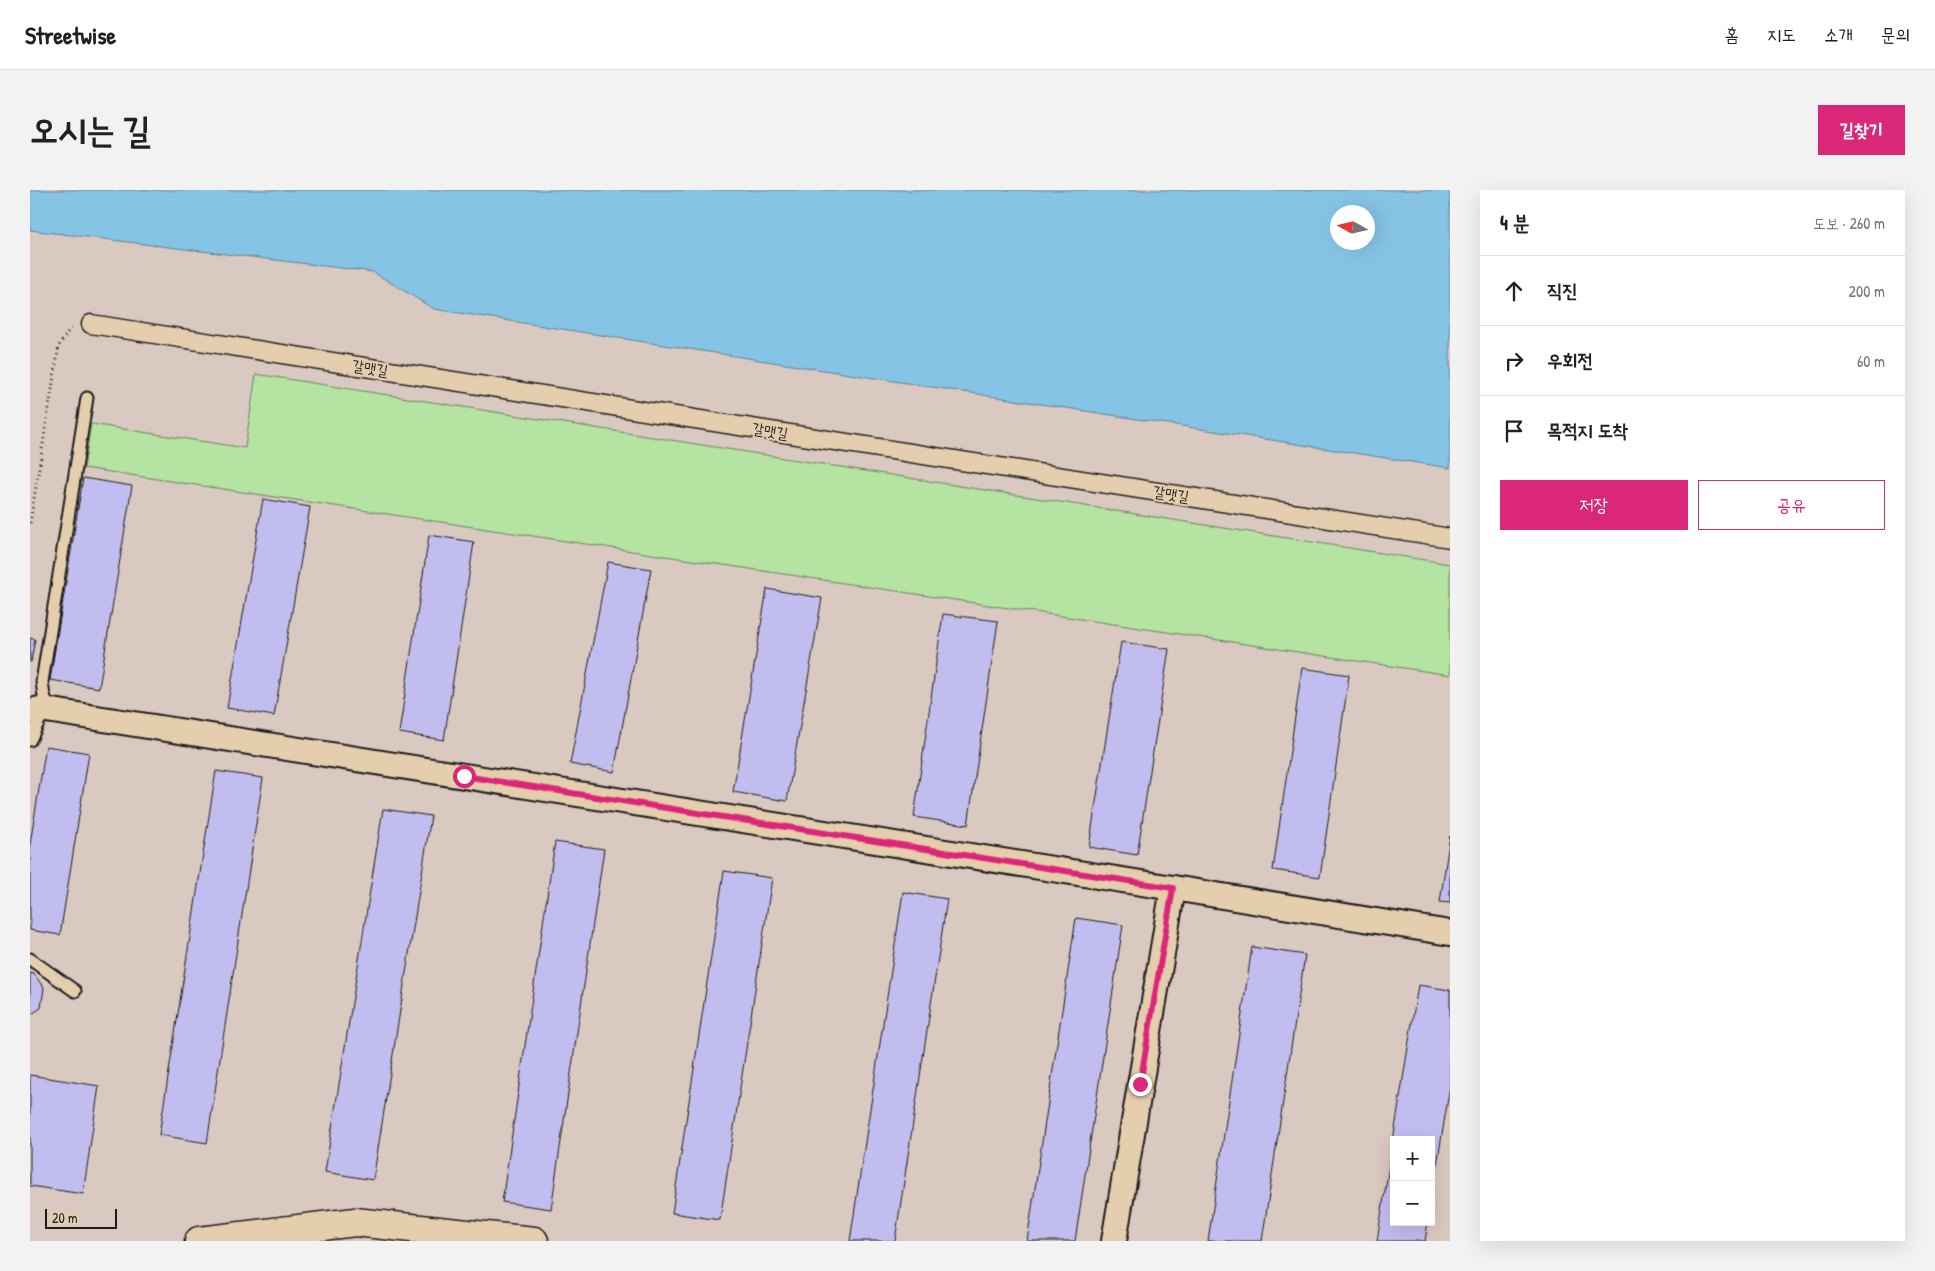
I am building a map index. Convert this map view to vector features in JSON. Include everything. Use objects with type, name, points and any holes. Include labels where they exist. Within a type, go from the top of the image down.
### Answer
[{"type":"main road","points":[[199,1241],[355,1222],[534,1241]]},
{"type":"street","name":"갈맷길","points":[[91,324],[1450,538]]},
{"type":"street","points":[[40,711],[1450,933]]},
{"type":"street","points":[[1114,1241],[1173,888]]},
{"type":"lane","points":[[30,740],[40,720],[44,696],[42,682],[87,398]]},
{"type":"lane","points":[[30,959],[75,991]]},
{"type":"green space","points":[[256,374],[1450,564],[1450,675],[84,468],[91,424],[245,448]]},
{"type":"water","points":[[30,190],[1450,190],[1450,468],[434,309],[373,272],[30,230]]},
{"type":"building","points":[[83,478],[132,486],[99,688],[50,680]]},
{"type":"building","points":[[263,499],[310,507],[274,716],[227,708]]},
{"type":"building","points":[[429,535],[474,542],[444,740],[399,733]]},
{"type":"building","points":[[608,562],[651,569],[614,772],[570,764]]},
{"type":"building","points":[[767,589],[822,598],[787,801],[733,792]]},
{"type":"building","points":[[943,614],[998,621],[968,825],[914,817]]},
{"type":"building","points":[[30,638],[35,639],[31,662],[30,662]]},
{"type":"building","points":[[1121,642],[1169,649],[1137,855],[1089,847]]},
{"type":"building","points":[[1302,668],[1349,675],[1320,877],[1273,870]]},
{"type":"building","points":[[46,746],[89,753],[60,935],[30,930],[30,844]]},
{"type":"building","points":[[216,771],[263,778],[207,1143],[159,1135]]},
{"type":"building","points":[[383,809],[431,816],[373,1180],[325,1172]]},
{"type":"building","points":[[1450,836],[1450,903],[1440,902]]},
{"type":"building","points":[[555,842],[604,849],[551,1209],[502,1202]]},
{"type":"building","points":[[724,871],[772,878],[720,1220],[672,1213]]},
{"type":"building","points":[[903,892],[947,899],[895,1241],[850,1241]]},
{"type":"building","points":[[1076,918],[1123,925],[1075,1241],[1027,1241]]},
{"type":"building","points":[[1252,947],[1305,955],[1262,1241],[1208,1241]]},
{"type":"building","points":[[30,973],[34,974],[44,988],[41,1008],[30,1015]]},
{"type":"building","points":[[1418,985],[1450,990],[1450,1086],[1435,1177],[1435,1136],[1394,1136]]},
{"type":"building","points":[[30,1075],[99,1086],[83,1194],[30,1186]]},
{"type":"building","points":[[1390,1160],[1390,1226],[1427,1226],[1425,1241],[1377,1241]]},
{"type":"route","points":[[464,776],[1173,888],[1140,1084]]}]
